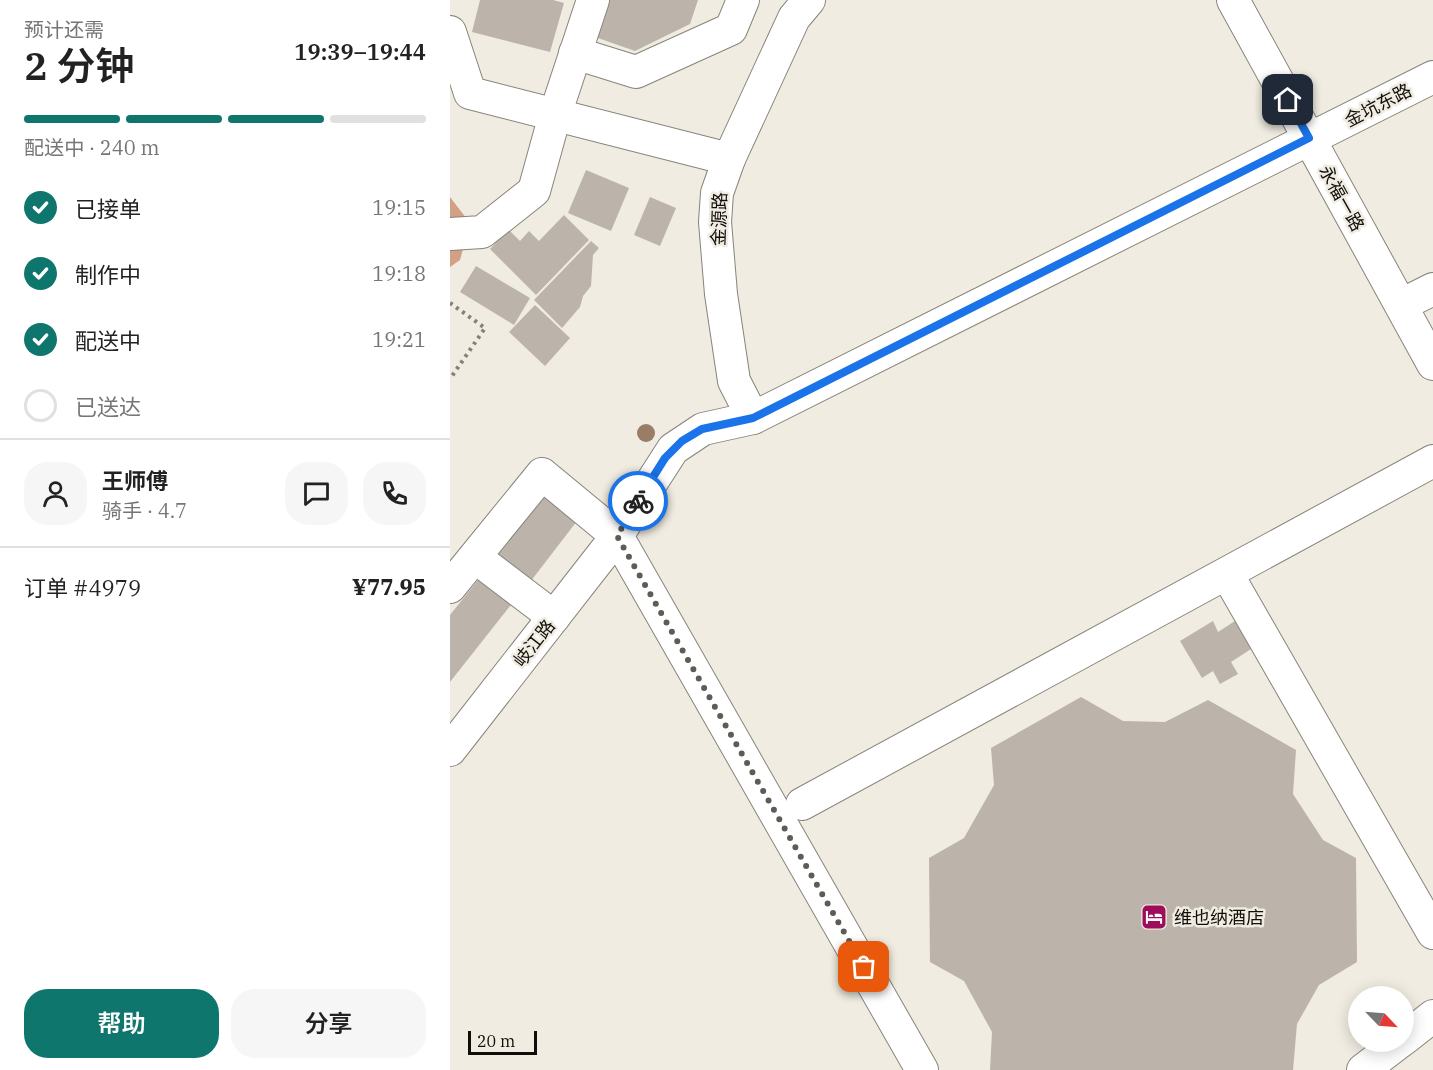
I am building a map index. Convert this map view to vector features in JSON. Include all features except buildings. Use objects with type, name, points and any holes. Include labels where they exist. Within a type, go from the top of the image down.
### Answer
[{"type":"street","points":[[450,234],[482,232],[534,191],[574,53],[593,0]]},
{"type":"street","points":[[574,53],[636,72],[731,29],[743,0]]},
{"type":"street","name":"永福一路","points":[[1233,0],[1433,364]]},
{"type":"street","name":"金源路","points":[[753,418],[734,381],[721,294],[716,203],[729,159],[802,6]]},
{"type":"street","points":[[450,32],[470,93],[729,159]]},
{"type":"street","name":"金坑东路","points":[[617,536],[665,458],[682,441],[702,429],[753,418],[1433,78]]},
{"type":"street","points":[[1401,305],[1433,289]]},
{"type":"street","points":[[802,804],[1433,461]]},
{"type":"street","points":[[450,587],[542,474],[617,536],[922,1070]]},
{"type":"street","name":"岐江路","points":[[450,749],[617,536]]},
{"type":"street","points":[[475,557],[554,617]]},
{"type":"street","points":[[1227,574],[1433,933]]},
{"type":"street","points":[[1414,1031],[1433,1016]]},
{"type":"street","points":[[1363,1070],[1386,1052]]},
{"type":"path","points":[[450,303],[485,328],[450,379]]},
{"type":"shaded area","points":[[450,197],[470,223],[460,260],[450,267]]},
{"type":"way so far","points":[[638,501],[617,536],[864,967]]},
{"type":"place","name":"维也纳酒店","points":[[1154,917]]},
{"type":"route","points":[[638,501],[665,458],[682,441],[702,429],[753,418],[1309,138],[1288,100]]}]
